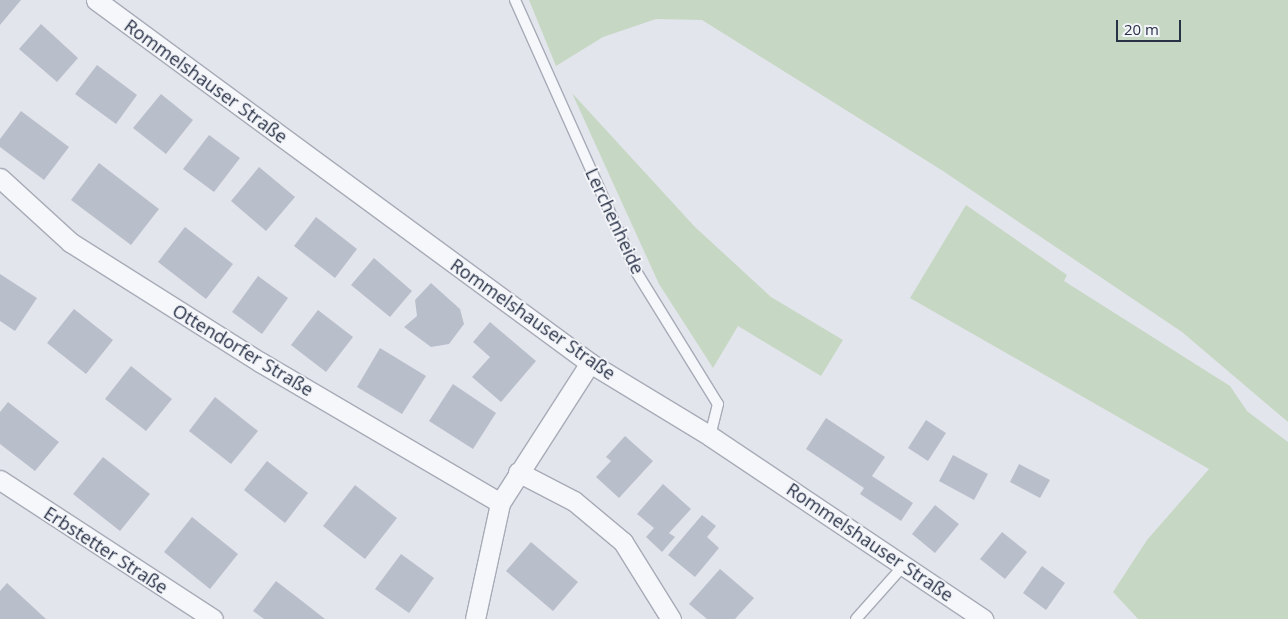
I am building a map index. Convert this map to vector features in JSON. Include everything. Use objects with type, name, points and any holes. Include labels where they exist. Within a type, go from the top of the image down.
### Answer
[{"type":"street","name":"Rommelshauser Straße","points":[[96,0],[590,363],[710,436],[905,564],[965,614],[983,619]]},
{"type":"street","name":"Ottendorfer Straße","points":[[0,178],[70,242],[260,362],[500,503]]},
{"type":"street","points":[[474,619],[500,503],[518,472],[590,363]]},
{"type":"street","points":[[518,472],[574,500],[623,542],[671,619]]},
{"type":"street","name":"Erbstetter Straße","points":[[0,480],[213,619]]},
{"type":"lane","name":"Lerchenheide","points":[[516,0],[637,273],[718,404],[710,436]]},
{"type":"lane","points":[[856,619],[905,564]]},
{"type":"green space","points":[[529,0],[1288,0],[1288,422],[1182,332],[943,171],[702,20],[656,19],[603,37],[556,66]]},
{"type":"green space","points":[[572,93],[695,227],[771,297],[843,340],[821,376],[738,326],[713,368],[659,284]]},
{"type":"green space","points":[[966,205],[1067,275],[1064,281],[1230,386],[1247,411],[1288,442],[1288,619],[1138,619],[1113,592],[1147,540],[1209,469],[910,298]]},
{"type":"building","points":[[0,0],[21,0],[0,25]]},
{"type":"building","points":[[41,24],[78,58],[57,82],[19,49]]},
{"type":"building","points":[[97,65],[137,95],[116,124],[75,94]]},
{"type":"building","points":[[161,94],[193,120],[166,154],[133,128]]},
{"type":"building","points":[[21,111],[69,147],[44,180],[0,147],[0,139]]},
{"type":"building","points":[[209,135],[240,158],[214,192],[183,169]]},
{"type":"building","points":[[99,163],[159,209],[131,245],[71,200]]},
{"type":"building","points":[[259,167],[295,197],[266,231],[231,201]]},
{"type":"building","points":[[316,217],[357,249],[335,278],[294,246]]},
{"type":"building","points":[[185,227],[233,264],[206,299],[158,262]]},
{"type":"building","points":[[374,258],[412,291],[390,317],[351,285]]},
{"type":"building","points":[[0,274],[37,298],[15,331],[0,321]]},
{"type":"building","points":[[258,276],[288,298],[262,334],[232,312]]},
{"type":"building","points":[[431,283],[460,309],[464,324],[449,344],[431,347],[404,327],[417,316],[415,300]]},
{"type":"building","points":[[74,309],[113,340],[86,374],[47,343]]},
{"type":"building","points":[[318,310],[353,337],[326,372],[291,345]]},
{"type":"building","points":[[490,322],[536,361],[501,402],[472,377],[490,357],[473,342]]},
{"type":"building","points":[[380,348],[426,376],[402,414],[357,387]]},
{"type":"building","points":[[131,366],[172,399],[146,431],[105,399]]},
{"type":"building","points":[[453,384],[496,413],[473,449],[429,421]]},
{"type":"building","points":[[215,397],[258,431],[231,464],[189,431]]},
{"type":"building","points":[[8,402],[59,442],[35,471],[0,444],[0,412]]},
{"type":"building","points":[[826,418],[885,457],[872,476],[913,503],[901,521],[860,494],[864,488],[806,449]]},
{"type":"building","points":[[926,420],[946,433],[928,461],[908,448]]},
{"type":"building","points":[[625,436],[653,461],[619,498],[596,477],[611,461],[606,457]]},
{"type":"building","points":[[953,455],[988,474],[974,500],[939,481]]},
{"type":"building","points":[[103,457],[150,494],[120,531],[73,494]]},
{"type":"building","points":[[267,461],[308,493],[285,523],[244,490]]},
{"type":"building","points":[[1019,464],[1050,480],[1040,498],[1010,482]]},
{"type":"building","points":[[663,484],[691,509],[669,533],[675,537],[662,552],[646,537],[654,528],[637,514]]},
{"type":"building","points":[[355,485],[397,518],[365,559],[323,526]]},
{"type":"building","points":[[935,505],[959,524],[935,553],[912,534]]},
{"type":"building","points":[[702,515],[716,526],[707,537],[719,548],[695,577],[668,555]]},
{"type":"building","points":[[192,517],[238,554],[210,589],[164,552]]},
{"type":"building","points":[[1002,532],[1027,552],[1005,579],[980,559]]},
{"type":"building","points":[[531,542],[578,582],[553,611],[506,571]]},
{"type":"building","points":[[401,554],[434,578],[409,613],[375,589]]},
{"type":"building","points":[[1042,566],[1065,583],[1046,610],[1023,593]]},
{"type":"building","points":[[720,569],[754,598],[735,619],[707,619],[689,604]]},
{"type":"building","points":[[276,581],[325,619],[264,619],[253,611]]},
{"type":"building","points":[[7,583],[46,619],[0,619],[0,591]]}]
